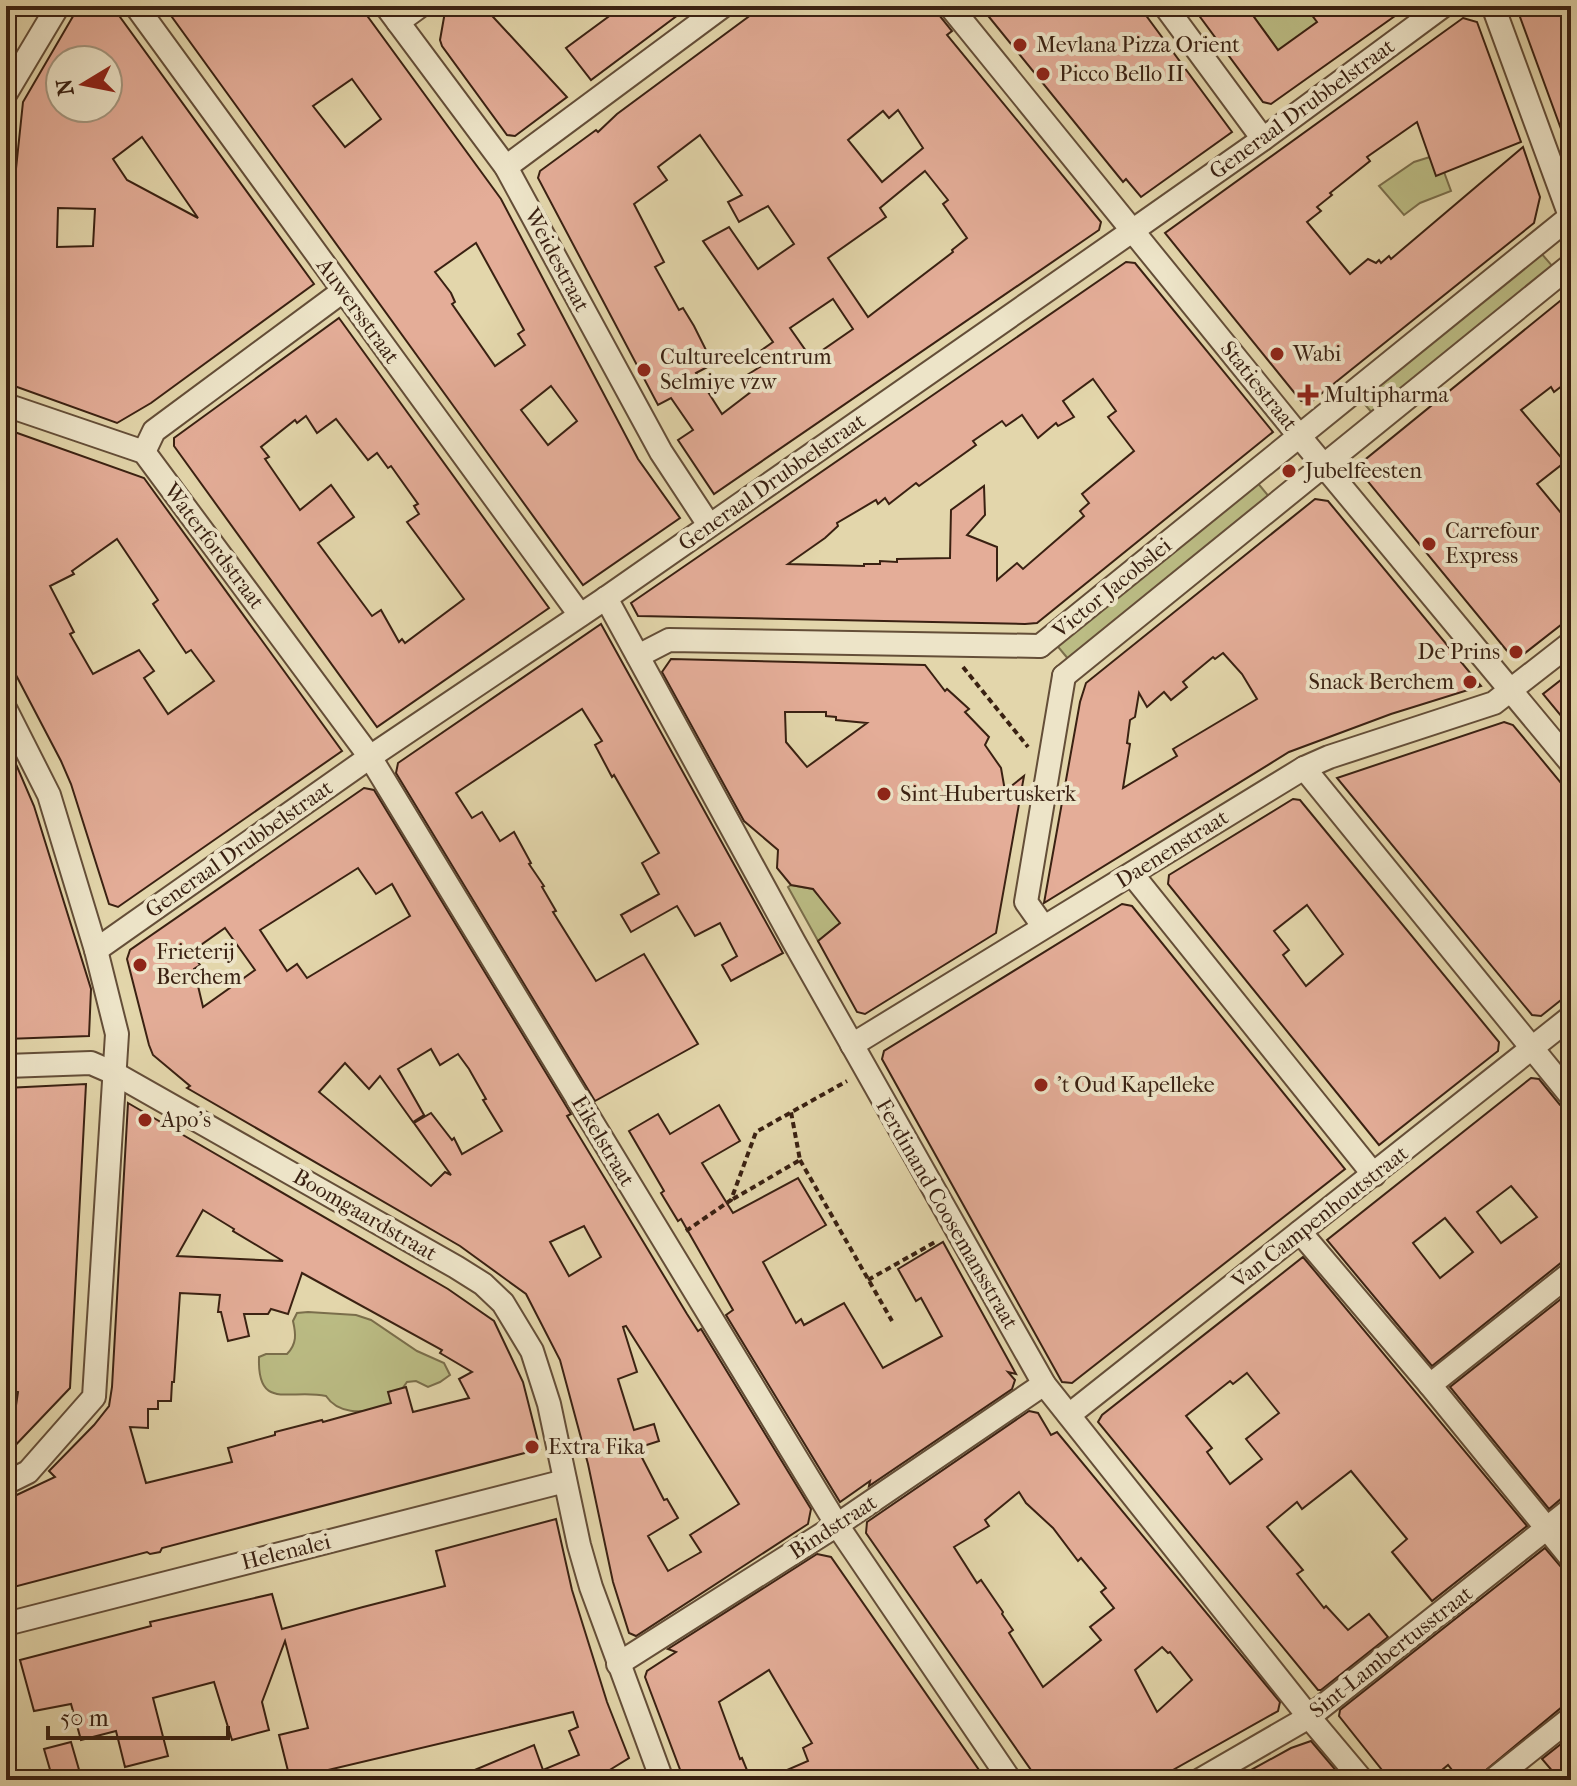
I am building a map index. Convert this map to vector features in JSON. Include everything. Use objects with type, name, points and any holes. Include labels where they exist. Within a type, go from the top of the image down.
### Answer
[{"type":"street","points":[[6,93],[58,6]]},
{"type":"street","name":"Auwersstraat","points":[[136,6],[580,615]]},
{"type":"street","points":[[392,14],[420,6]]},
{"type":"street","points":[[506,167],[723,6]]},
{"type":"street","name":"Statiestraat","points":[[950,6],[1300,437],[1571,763]]},
{"type":"street","points":[[1165,6],[1263,139]]},
{"type":"street","name":"Generaal Drubbelstraat","points":[[96,950],[1132,231],[1443,6]]},
{"type":"street","points":[[1493,6],[1571,216]]},
{"type":"street","name":"Weidestraat","points":[[392,14],[506,167],[661,452],[709,525]]},
{"type":"street","name":"Victor Jacobslei","points":[[1571,216],[1040,646],[1064,676],[1571,265]]},
{"type":"street","points":[[6,405],[144,452],[154,431],[343,291]]},
{"type":"street","name":"Waterfordstraat","points":[[144,452],[370,757]]},
{"type":"street","name":"Ferdinand Coosemansstraat","points":[[606,598],[852,1045],[1044,1384],[1362,1780]]},
{"type":"street","points":[[638,656],[669,640],[1040,646]]},
{"type":"street","name":"Daenenstraat","points":[[852,1045],[1304,768],[1494,703],[1571,643]]},
{"type":"street","points":[[1043,926],[1026,902],[1064,676]]},
{"type":"street","points":[[6,710],[49,795],[96,950],[117,1034],[94,1397],[28,1472],[6,1483]]},
{"type":"street","name":"Eikelstraat","points":[[370,757],[837,1525],[1010,1780]]},
{"type":"street","points":[[1304,768],[1571,1096]]},
{"type":"street","points":[[1132,874],[1374,1175]]},
{"type":"street","name":"Van Campenhoutstraat","points":[[1069,1415],[1571,1017]]},
{"type":"street","name":"Boomgaardstraat","points":[[6,1066],[91,1063],[114,1073],[483,1284],[503,1303],[532,1351],[549,1404],[591,1587],[662,1780]]},
{"type":"street","points":[[1300,1232],[1571,1558]]},
{"type":"street","points":[[1430,1385],[1571,1273]]},
{"type":"street","name":"Bindstraat","points":[[618,1664],[837,1525],[1044,1384]]},
{"type":"street","name":"Helenalei","points":[[6,1624],[565,1481]]},
{"type":"street","name":"Sint-Lambertusstraat","points":[[1200,1780],[1309,1717],[1571,1509]]},
{"type":"street","points":[[1493,1780],[1571,1718]]},
{"type":"path","points":[[944,644],[1048,772]]},
{"type":"path","points":[[731,1200],[756,1132],[866,1070]]},
{"type":"path","points":[[791,1112],[800,1160],[892,1321]]},
{"type":"path","points":[[666,1245],[731,1200],[800,1160]]},
{"type":"path","points":[[868,1280],[956,1230]]},
{"type":"green space","points":[[1246,6],[1305,6],[1313,16],[1317,13],[1326,27],[1278,50]]},
{"type":"green space","points":[[1430,157],[1444,172],[1451,191],[1420,203],[1404,215],[1379,186],[1414,162]]},
{"type":"green space","points":[[1541,253],[1554,268],[1373,414],[1361,400]]},
{"type":"green space","points":[[1256,481],[1271,499],[1069,660],[1054,642]]},
{"type":"green space","points":[[893,881],[818,941],[788,887],[813,889],[819,896]]},
{"type":"green space","points":[[297,1313],[356,1315],[371,1320],[417,1351],[444,1363],[450,1375],[428,1387],[416,1381],[407,1382],[388,1409],[371,1411],[346,1410],[326,1396],[270,1391],[260,1374],[259,1357],[287,1354],[294,1343],[293,1321]]},
{"type":"building","points":[[79,6],[112,6],[314,284],[151,403],[117,423],[6,383],[6,264],[23,102],[44,66],[44,124],[124,124],[124,44],[57,44]],"holes":[[[142,137],[198,218],[127,180],[113,159]],[[58,208],[95,209],[93,246],[57,247]]]},
{"type":"building","points":[[164,6],[360,6],[501,199],[638,459],[680,518],[583,585]],"holes":[[[352,79],[381,119],[345,147],[313,106]],[[476,243],[524,330],[518,334],[525,345],[495,366],[452,304],[455,302],[451,293],[435,272]],[[551,386],[577,421],[548,445],[521,410]]]},
{"type":"building","points":[[446,6],[483,6],[567,97],[515,136],[507,135],[442,46],[440,40]]},
{"type":"building","points":[[623,6],[690,6],[591,80],[566,48]]},
{"type":"building","points":[[763,6],[936,6],[952,31],[947,35],[1101,222],[1099,230],[714,494],[678,440],[693,430],[671,398],[658,405],[538,178],[540,171],[596,130],[598,132],[617,114]],"holes":[[[898,110],[923,148],[882,182],[848,140],[883,111],[889,118]],[[700,135],[742,195],[728,202],[739,222],[768,206],[794,244],[758,269],[729,227],[703,241],[773,342],[756,354],[763,365],[747,375],[756,388],[722,414],[696,373],[713,364],[694,326],[683,308],[679,310],[655,267],[664,262],[634,204],[667,180],[658,167]],[[925,171],[948,200],[943,204],[967,238],[868,317],[828,258],[886,217],[880,208]],[[833,299],[853,329],[811,358],[790,328]]]},
{"type":"building","points":[[968,6],[1139,6],[1232,132],[1141,197],[1126,179],[1123,182],[981,7],[974,13]]},
{"type":"building","points":[[1192,6],[1246,6],[1278,50],[1317,22],[1305,6],[1409,6],[1271,104],[1263,102]]},
{"type":"building","points":[[1516,6],[1571,6],[1571,147],[1568,148]]},
{"type":"building","points":[[1463,18],[1477,22],[1521,142],[1436,176],[1417,122],[1367,157],[1370,161],[1330,193],[1332,195],[1317,207],[1321,211],[1307,222],[1350,274],[1368,259],[1381,263],[1389,256],[1391,259],[1523,147],[1540,197],[1534,223],[1311,402],[1301,401],[1165,233]]},
{"type":"building","points":[[1126,262],[1135,263],[1273,432],[1037,623],[638,616],[631,603]],"holes":[[[1093,379],[1116,411],[1108,417],[1134,451],[1082,494],[1089,503],[1080,511],[1084,516],[1023,569],[1017,563],[997,580],[997,547],[967,535],[985,515],[984,486],[951,510],[950,558],[897,559],[897,562],[880,561],[880,564],[864,566],[788,564],[825,538],[838,526],[837,523],[876,500],[878,504],[885,498],[889,504],[916,483],[919,486],[976,445],[973,441],[1002,421],[1006,426],[1022,415],[1038,438],[1056,423],[1058,426],[1074,417],[1063,401]]]},
{"type":"building","points":[[1571,292],[1571,379],[1554,392],[1551,387],[1521,410],[1565,462],[1537,484],[1571,525],[1571,617],[1520,657],[1512,657],[1356,467]]},
{"type":"building","points":[[339,318],[549,608],[377,727],[174,446],[174,438]],"holes":[[[306,416],[317,433],[336,419],[368,460],[377,453],[388,468],[391,466],[418,504],[414,506],[419,514],[407,522],[464,599],[405,643],[402,639],[399,642],[381,610],[372,616],[318,543],[354,517],[331,485],[300,510],[265,459],[269,457],[261,447],[295,420],[297,423]]]},
{"type":"building","points":[[6,429],[144,478],[342,751],[118,907],[109,904],[61,761],[6,656]],"holes":[[[117,539],[158,600],[153,604],[186,653],[191,650],[214,681],[168,714],[144,678],[154,671],[139,650],[93,674],[70,634],[74,632],[50,586],[74,574],[72,571]]]},
{"type":"building","points":[[1315,499],[1328,501],[1481,686],[1391,714],[1289,752],[1044,903],[1086,683]],"holes":[[[1223,653],[1242,674],[1257,699],[1173,749],[1177,756],[1123,788],[1130,744],[1127,743],[1130,720],[1135,717],[1139,693],[1147,707],[1164,692],[1171,700],[1187,687],[1183,682],[1213,657],[1215,659]]]},
{"type":"building","points":[[601,624],[783,953],[731,981],[722,965],[737,956],[720,923],[695,936],[677,906],[631,932],[621,915],[659,894],[642,863],[659,853],[614,775],[612,777],[595,745],[602,741],[582,709],[456,793],[472,818],[482,812],[500,841],[514,832],[529,864],[544,886],[556,911],[553,912],[596,981],[644,954],[698,1044],[595,1101],[396,773],[398,763]]},
{"type":"building","points":[[671,659],[925,665],[945,691],[947,689],[969,709],[965,712],[989,737],[985,745],[1001,768],[1005,791],[1024,776],[996,933],[865,1014],[857,1012],[818,941],[840,923],[813,889],[791,885],[777,868],[778,850],[744,821],[662,672]],"holes":[[[785,712],[826,712],[826,716],[836,717],[836,720],[867,723],[807,767],[786,742]]]},
{"type":"building","points":[[1571,672],[1571,728],[1543,694]]},
{"type":"building","points":[[1504,722],[1513,725],[1571,795],[1571,992],[1541,1016],[1532,1015],[1337,778]]},
{"type":"building","points":[[6,741],[34,806],[91,989],[89,1036],[6,1039]]},
{"type":"building","points":[[364,788],[374,790],[571,1114],[567,1116],[687,1314],[698,1331],[701,1329],[811,1509],[808,1524],[636,1636],[629,1633],[613,1582],[588,1464],[560,1360],[526,1294],[460,1246],[187,1088],[190,1086],[153,1055],[127,959],[130,950]],"holes":[[[358,868],[376,894],[392,884],[410,916],[307,978],[297,964],[287,971],[260,930]],[[225,928],[255,970],[203,1007],[194,969],[200,965],[191,952]],[[431,1049],[440,1065],[458,1054],[502,1131],[462,1154],[454,1138],[452,1140],[431,1113],[414,1123],[451,1175],[445,1172],[431,1186],[319,1092],[345,1063],[369,1089],[380,1076],[413,1122],[424,1115],[398,1069]],[[584,1226],[601,1257],[569,1276],[550,1242]],[[626,1326],[739,1504],[690,1535],[701,1552],[668,1571],[648,1536],[678,1518],[667,1499],[664,1500],[637,1448],[659,1441],[654,1424],[634,1430],[618,1379],[637,1372],[623,1327]]]},
{"type":"building","points":[[1293,799],[1300,800],[1499,1042],[1498,1051],[1379,1145],[1168,884],[1169,875]],"holes":[[[1307,905],[1343,954],[1306,986],[1283,955],[1289,950],[1274,931]]]},
{"type":"building","points":[[1122,904],[1132,906],[1345,1169],[1072,1383],[1062,1382],[882,1059],[884,1051]]},
{"type":"building","points":[[1531,1078],[1539,1079],[1560,1105],[1571,1110],[1571,1259],[1562,1262],[1432,1366],[1327,1240]],"holes":[[[1511,1186],[1537,1217],[1501,1243],[1477,1212]],[[1445,1218],[1473,1252],[1440,1278],[1413,1243]]]},
{"type":"building","points":[[86,1084],[70,1388],[9,1452],[18,1392],[6,1390],[6,1088]]},
{"type":"building","points":[[128,1103],[448,1289],[494,1321],[523,1382],[540,1449],[162,1548],[160,1552],[147,1552],[6,1589],[6,1500],[55,1477],[49,1471],[109,1406]],"holes":[[[203,1210],[233,1231],[283,1261],[177,1256]],[[302,1273],[442,1350],[440,1353],[472,1372],[459,1379],[469,1398],[413,1412],[406,1387],[388,1392],[391,1403],[275,1432],[275,1435],[228,1448],[232,1462],[146,1483],[130,1427],[148,1428],[148,1409],[158,1409],[158,1401],[171,1401],[180,1293],[220,1295],[218,1312],[221,1312],[228,1341],[249,1336],[244,1314],[268,1314],[271,1309],[288,1314]]]},
{"type":"building","points":[[719,1105],[740,1141],[702,1163],[733,1213],[798,1178],[826,1225],[763,1262],[796,1323],[801,1319],[804,1325],[844,1303],[883,1368],[942,1336],[921,1298],[916,1301],[898,1269],[943,1242],[1016,1374],[1008,1372],[1015,1380],[1012,1389],[869,1486],[870,1481],[840,1502],[726,1315],[733,1310],[681,1219],[678,1221],[661,1193],[664,1191],[629,1131],[658,1114],[670,1134]]},
{"type":"building","points":[[1303,1257],[1527,1526],[1432,1601],[1392,1552],[1407,1539],[1351,1471],[1302,1509],[1297,1502],[1267,1527],[1303,1570],[1297,1574],[1324,1608],[1326,1606],[1348,1630],[1369,1614],[1388,1637],[1318,1690],[1098,1422],[1102,1415]],"holes":[[[1247,1373],[1279,1413],[1246,1439],[1262,1459],[1230,1484],[1207,1452],[1212,1448],[1186,1416],[1230,1381],[1233,1384]]]},
{"type":"building","points":[[1571,1291],[1571,1495],[1549,1509],[1450,1387]]},
{"type":"building","points":[[1029,1411],[1038,1413],[1051,1435],[1057,1432],[1280,1702],[1278,1711],[1155,1780],[1038,1780],[866,1533],[867,1522]],"holes":[[[1019,1492],[1026,1503],[1053,1528],[1078,1561],[1081,1558],[1106,1588],[1101,1592],[1114,1608],[1090,1627],[1101,1640],[1043,1687],[1009,1633],[1013,1630],[1003,1612],[981,1580],[977,1583],[954,1547],[989,1526],[985,1520]],[[1162,1647],[1170,1652],[1192,1680],[1157,1712],[1135,1670]]]},
{"type":"building","points":[[556,1519],[572,1590],[607,1702],[629,1758],[608,1771],[613,1780],[451,1780],[534,1745],[543,1770],[579,1755],[569,1731],[578,1727],[573,1712],[290,1779],[279,1735],[308,1728],[285,1641],[262,1702],[269,1730],[232,1740],[214,1682],[153,1698],[168,1756],[125,1767],[116,1731],[81,1740],[71,1704],[34,1711],[20,1660],[151,1626],[150,1622],[272,1594],[282,1629],[445,1586],[436,1551]]},
{"type":"building","points":[[1545,1548],[1561,1567],[1571,1572],[1571,1704],[1562,1707],[1474,1780],[1460,1780],[1448,1765],[1430,1780],[1390,1780],[1339,1716],[1340,1710]]},
{"type":"building","points":[[817,1554],[831,1557],[986,1780],[764,1780],[808,1761],[803,1748],[812,1743],[769,1670],[719,1702],[751,1780],[684,1780],[645,1677],[647,1671],[676,1652],[668,1649]]},
{"type":"building","points":[[1571,1736],[1571,1780],[1560,1780],[1542,1759]]},
{"type":"building","points":[[1311,1741],[1344,1780],[1233,1780],[1291,1748]]},
{"type":"building","points":[[71,1742],[82,1780],[53,1780],[44,1749]]},
{"type":"place","name":"Mevlana Pizza Orient","points":[[1020,45]]},
{"type":"place","name":"Picco Bello II","points":[[1043,74]]},
{"type":"place","name":"Wabi","points":[[1277,354]]},
{"type":"place","name":"Cultureelcentrum Selmiye vzw","points":[[644,370]]},
{"type":"place","name":"Multipharma","points":[[1308,395]]},
{"type":"place","name":"Jubelfeesten","points":[[1289,471]]},
{"type":"place","name":"Carrefour Express","points":[[1429,544]]},
{"type":"place","name":"De Prins","points":[[1516,652]]},
{"type":"place","name":"Snack Berchem","points":[[1470,682]]},
{"type":"place","name":"Sint-Hubertuskerk","points":[[884,794]]},
{"type":"place","name":"Frieterij Berchem","points":[[140,965]]},
{"type":"place","name":"'t Oud Kapelleke","points":[[1041,1085]]},
{"type":"place","name":"Apo's","points":[[145,1120]]},
{"type":"place","name":"Extra Fika","points":[[532,1447]]}]
